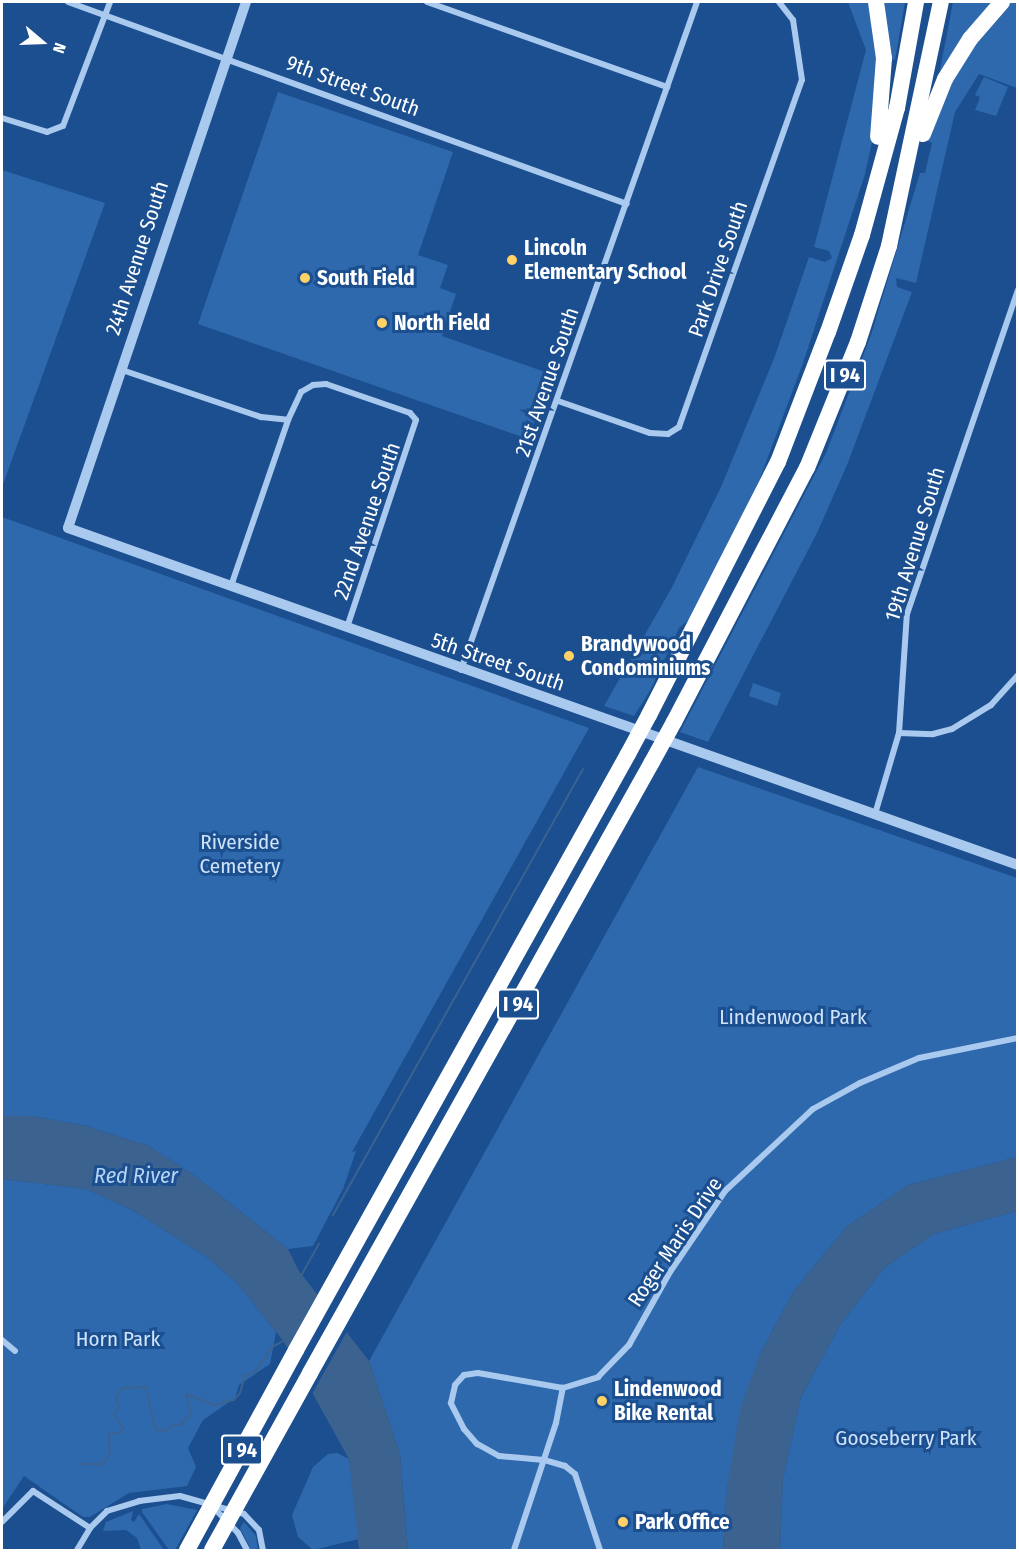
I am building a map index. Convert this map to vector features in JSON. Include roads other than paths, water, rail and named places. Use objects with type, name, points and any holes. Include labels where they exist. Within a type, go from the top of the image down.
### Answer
[{"type":"highway","points":[[850,271],[882,117],[884,58],[876,2]]},
{"type":"highway","name":"I 94","points":[[187,1551],[649,716],[778,462],[850,271],[897,108],[916,2]]},
{"type":"highway","name":"I 94","points":[[212,1551],[381,1244],[674,722],[807,468],[858,342],[889,246],[941,2]]},
{"type":"highway","points":[[904,183],[945,79],[970,39],[1002,2]]},
{"type":"street","name":"9th Street South","points":[[68,2],[627,204]]},
{"type":"street","points":[[2,118],[46,132],[63,126],[110,2]]},
{"type":"street","name":"24th Avenue South","points":[[68,528],[225,58],[246,2]]},
{"type":"street","points":[[427,2],[667,87]]},
{"type":"street","name":"21st Avenue South","points":[[461,670],[558,401],[697,2]]},
{"type":"street","name":"Park Drive South","points":[[558,401],[650,433],[668,434],[679,427],[802,80],[793,20],[779,2]]},
{"type":"street","name":"19th Avenue South","points":[[875,814],[899,733],[907,614],[1017,290]]},
{"type":"street","points":[[122,370],[261,417],[288,420],[231,587]]},
{"type":"street","name":"22nd Avenue South","points":[[288,420],[302,392],[313,385],[326,384],[410,413],[416,423],[347,628]]},
{"type":"street","name":"5th Street South","points":[[68,528],[461,670],[1017,865]]},
{"type":"street","points":[[899,733],[933,734],[952,729],[991,705],[1017,675]]},
{"type":"street","name":"Roger Maris Drive","points":[[544,1460],[499,1456],[477,1444],[464,1430],[451,1402],[455,1385],[471,1374],[495,1373],[563,1388],[585,1383],[607,1371],[629,1345],[670,1272],[725,1191],[813,1109],[860,1083],[919,1058],[1017,1038]]},
{"type":"street","points":[[2,1340],[15,1351]]},
{"type":"street","points":[[514,1551],[544,1460],[563,1388]]},
{"type":"street","points":[[544,1460],[575,1474],[600,1551]]},
{"type":"street","points":[[2,1522],[33,1491],[90,1528]]},
{"type":"street","points":[[77,1551],[90,1528],[107,1511],[139,1502],[180,1496],[229,1508],[253,1521],[262,1539],[263,1551]]},
{"type":"street","points":[[208,1503],[238,1533],[247,1551]]},
{"type":"water","name":"Red River","points":[[2,1116],[33,1116],[86,1126],[149,1146],[198,1178],[288,1249],[299,1271],[369,1361],[400,1454],[408,1550],[359,1550],[349,1459],[284,1342],[238,1284],[208,1258],[134,1211],[86,1189],[2,1179]]},
{"type":"water","points":[[1017,1157],[1017,1211],[934,1234],[885,1267],[840,1325],[801,1397],[783,1479],[780,1550],[723,1550],[727,1488],[740,1409],[760,1354],[793,1292],[846,1227],[908,1185]]},
{"type":"waterway","points":[[333,1215],[583,769]]},
{"type":"waterway","points":[[301,1276],[319,1244]]},
{"type":"waterway","points":[[81,1464],[102,1464],[110,1454],[109,1434],[120,1433],[123,1428],[114,1414],[119,1407],[116,1397],[123,1388],[146,1387],[155,1429],[166,1431],[170,1426],[180,1425],[191,1413],[186,1394],[215,1405],[234,1400],[240,1393],[245,1376],[256,1371],[272,1347],[285,1340]]},
{"type":"place","name":"Lincoln Elementary School","points":[[512,260]]},
{"type":"place","name":"South Field","points":[[305,278]]},
{"type":"place","name":"North Field","points":[[382,323]]},
{"type":"place","name":"Brandywood Condominiums","points":[[569,656]]},
{"type":"place","name":"Lindenwood Bike Rental","points":[[602,1401]]},
{"type":"place","name":"Park Office","points":[[623,1522]]},
{"type":"park label","name":"Riverside Cemetery","points":[[240,854]]},
{"type":"park label","name":"Lindenwood Park","points":[[793,1017]]},
{"type":"park label","name":"Horn Park","points":[[118,1339]]},
{"type":"park label","name":"Gooseberry Park","points":[[906,1438]]}]
